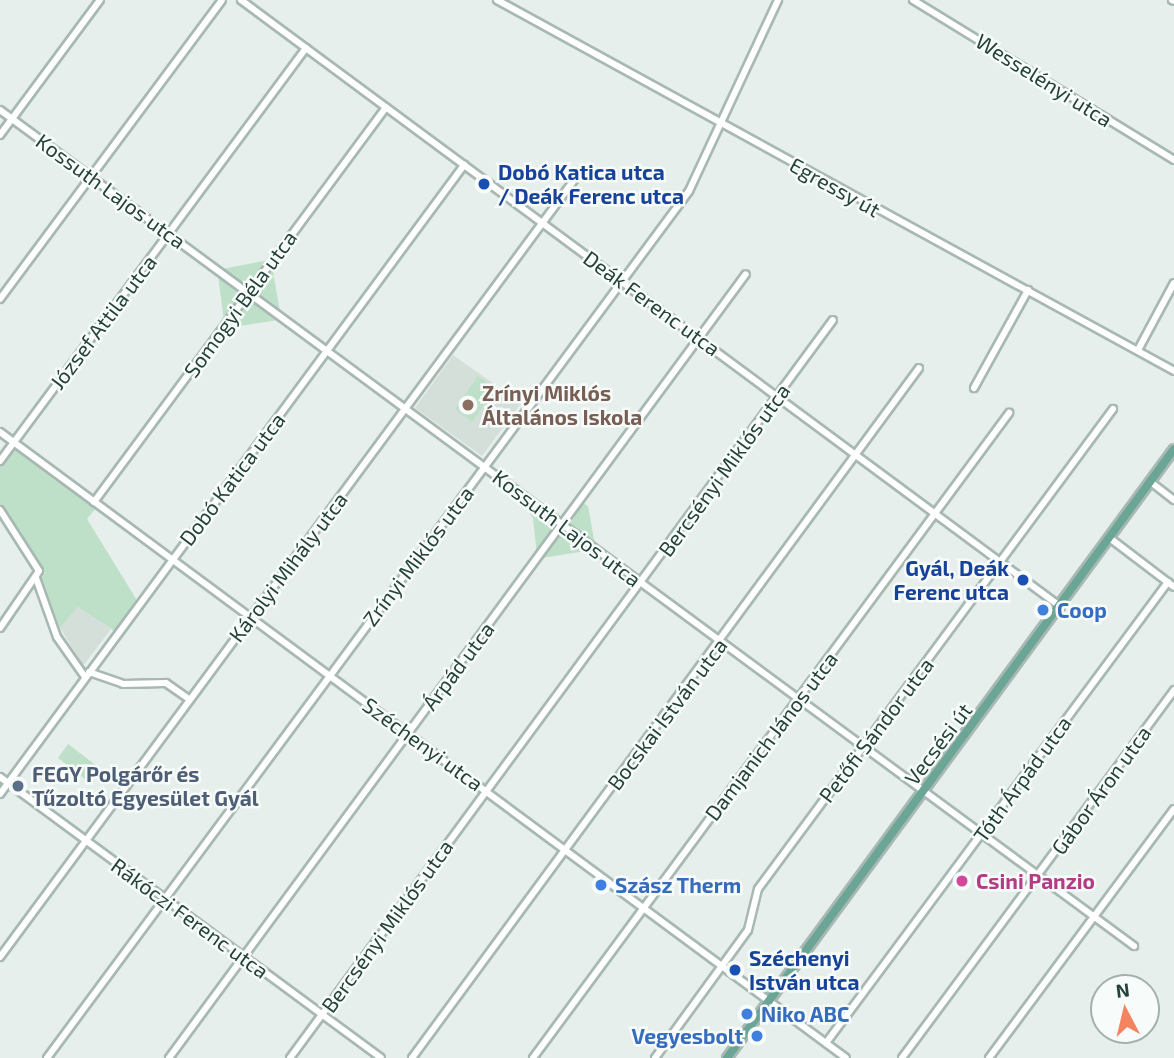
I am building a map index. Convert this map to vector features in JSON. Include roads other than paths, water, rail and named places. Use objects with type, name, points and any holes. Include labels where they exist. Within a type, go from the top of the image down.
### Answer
[{"type":"main road","name":"Vecsési út","points":[[727,1058],[1111,539],[1174,449]]},
{"type":"street","points":[[0,135],[100,0]]},
{"type":"street","points":[[0,299],[222,0]]},
{"type":"street","name":"Deák Ferenc utca","points":[[242,0],[1061,607]]},
{"type":"street","name":"Egressy út","points":[[497,0],[1174,371]]},
{"type":"street","name":"Zrínyi Miklós utca","points":[[47,1058],[689,191],[778,0]]},
{"type":"street","name":"Wesselényi utca","points":[[913,0],[1174,160]]},
{"type":"street","name":"József Attila utca","points":[[0,461],[306,48]]},
{"type":"street","name":"Somogyi Béla utca","points":[[94,502],[386,107]]},
{"type":"street","name":"Kossuth Lajos utca","points":[[0,110],[1134,946]]},
{"type":"street","name":"Dobó Katica utca","points":[[0,794],[464,165]]},
{"type":"street","name":"Károlyi Mihály utca","points":[[0,957],[577,176]]},
{"type":"street","name":"Árpád utca","points":[[169,1058],[746,274]]},
{"type":"street","points":[[1138,350],[1174,284]]},
{"type":"street","points":[[974,388],[1028,290]]},
{"type":"street","name":"Bercsényi Miklós utca","points":[[290,1058],[779,397],[833,320]]},
{"type":"street","name":"Bocskai István utca","points":[[412,1058],[919,368]]},
{"type":"street","name":"Petőfi Sándor utca","points":[[655,1058],[748,930],[758,889],[1113,409]]},
{"type":"street","name":"Damjanich János utca","points":[[533,1058],[1009,413]]},
{"type":"street","name":"Széchenyi utca","points":[[0,432],[846,1058]]},
{"type":"street","points":[[1152,483],[1174,500]]},
{"type":"street","points":[[0,510],[38,575],[57,637],[87,675],[123,684],[166,683],[190,700]]},
{"type":"street","points":[[1111,539],[1171,585]]},
{"type":"street","points":[[0,628],[38,575]]},
{"type":"street","name":"Tóth Árpád utca","points":[[826,1043],[1171,585]]},
{"type":"street","name":"Gábor Áron utca","points":[[902,1058],[1174,690]]},
{"type":"street","name":"Rákóczi Ferenc utca","points":[[0,777],[381,1058]]},
{"type":"street","points":[[989,1058],[1174,809]]},
{"type":"place","name":"Dobó Katica utca / Deák Ferenc utca","points":[[484,184]]},
{"type":"place","name":"Zrínyi Miklós Általános Iskola","points":[[468,405]]},
{"type":"place","name":"Gyál, Deák Ferenc utca","points":[[1023,580]]},
{"type":"place","name":"Coop","points":[[1043,610]]},
{"type":"place","name":"FEGY Polgárőr és Tűzoltó Egyesület Gyál","points":[[18,786]]},
{"type":"place","name":"Csini Panzio","points":[[962,881]]},
{"type":"place","name":"Szász Therm","points":[[601,885]]},
{"type":"place","name":"Széchenyi István utca","points":[[735,970]]},
{"type":"place","name":"Niko ABC","points":[[747,1014]]},
{"type":"place","name":"Vegyesbolt","points":[[757,1036]]}]
